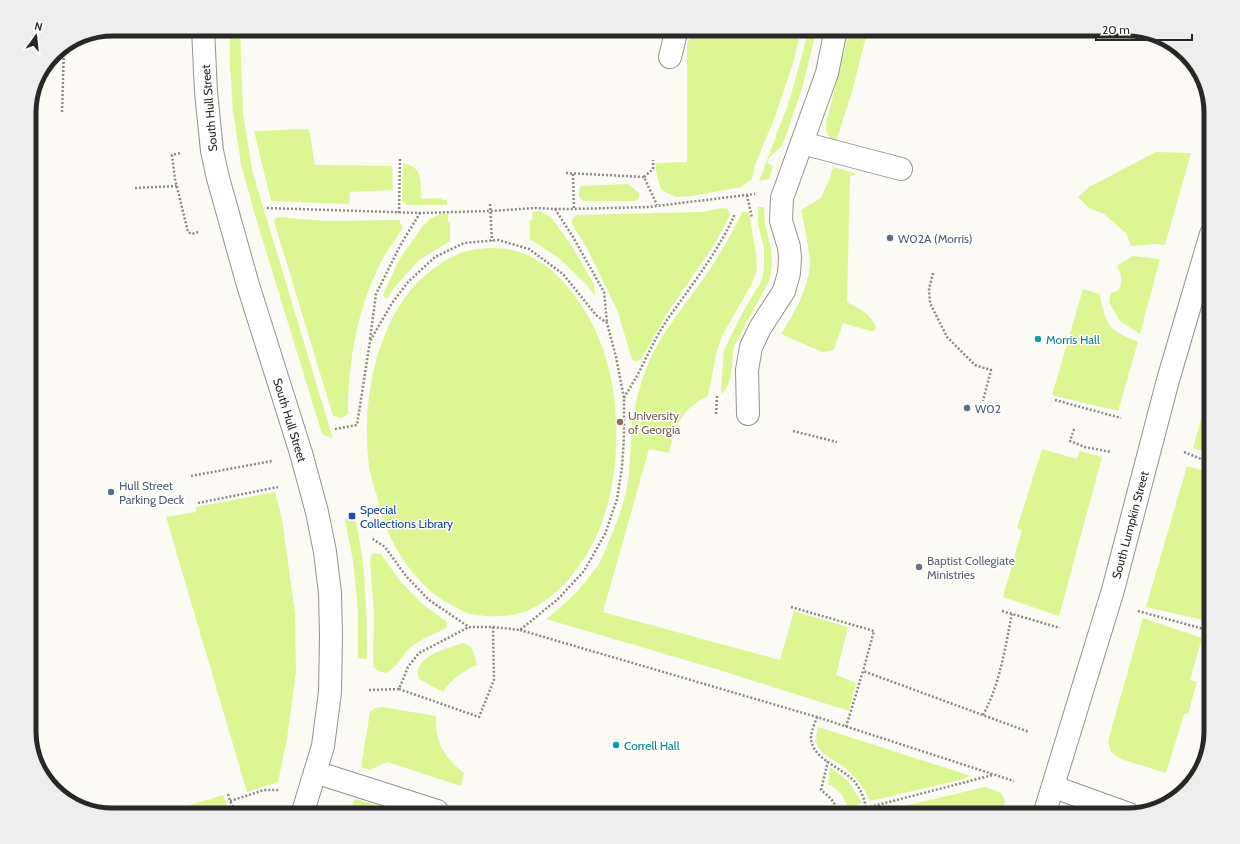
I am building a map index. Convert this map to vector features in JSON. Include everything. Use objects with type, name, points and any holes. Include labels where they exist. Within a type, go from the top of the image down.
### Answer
[{"type":"street","name":"South Hull Street","points":[[203,36],[206,92],[212,150],[218,178],[264,336],[301,453],[317,512],[325,552],[330,593],[330,692],[323,746],[304,808]]},
{"type":"street","points":[[670,57],[675,36]]},
{"type":"street","points":[[748,414],[746,370],[751,347],[760,328],[784,291],[789,273],[790,251],[781,221],[781,203],[827,73],[835,36]]},
{"type":"street","points":[[802,143],[901,169]]},
{"type":"street","name":"South Lumpkin Street","points":[[1046,808],[1113,590],[1168,380],[1204,258]]},
{"type":"street","points":[[315,772],[428,808]]},
{"type":"street","points":[[1054,787],[1112,808]]},
{"type":"path","points":[[62,112],[64,54]]},
{"type":"path","points":[[180,154],[172,155],[177,186],[188,232],[192,234],[198,232]]},
{"type":"path","points":[[399,213],[400,158]]},
{"type":"path","points":[[566,174],[644,176],[653,169],[653,160]]},
{"type":"path","points":[[573,174],[574,209]]},
{"type":"path","points":[[644,176],[657,206]]},
{"type":"path","points":[[135,188],[177,186]]},
{"type":"path","points":[[267,208],[420,213],[536,208],[574,209],[648,207],[747,195],[753,223]]},
{"type":"path","points":[[490,204],[492,241]]},
{"type":"path","points":[[520,630],[558,599],[584,571],[605,534],[617,499],[622,467],[624,398],[616,357],[607,323],[604,292],[592,269],[555,209]]},
{"type":"path","points":[[334,429],[358,425],[376,294],[420,213]]},
{"type":"path","points":[[624,398],[652,345],[729,228],[735,214]]},
{"type":"path","points":[[370,341],[392,303],[408,282],[435,257],[464,243],[498,240],[529,249],[563,274],[596,315],[607,323]]},
{"type":"path","points":[[933,273],[930,289],[930,303],[947,337],[975,365],[991,370],[982,401]]},
{"type":"path","points":[[716,414],[717,392]]},
{"type":"path","points":[[1055,400],[1121,418]]},
{"type":"path","points":[[1074,429],[1070,442],[1085,447],[1111,452]]},
{"type":"path","points":[[793,431],[837,442]]},
{"type":"path","points":[[1184,452],[1204,460]]},
{"type":"path","points":[[191,476],[272,461]]},
{"type":"path","points":[[198,503],[278,487]]},
{"type":"path","points":[[371,538],[385,547],[406,576],[429,600],[469,627]]},
{"type":"path","points":[[791,606],[874,631],[846,727]]},
{"type":"path","points":[[1002,611],[1060,628]]},
{"type":"path","points":[[1138,611],[1204,630]]},
{"type":"path","points":[[983,715],[990,701],[998,676],[1012,614]]},
{"type":"path","points":[[399,689],[408,666],[419,652],[469,627],[493,627],[520,630],[817,717],[1014,781]]},
{"type":"path","points":[[369,690],[399,689],[479,718],[494,680],[493,627]]},
{"type":"path","points":[[863,671],[1029,732]]},
{"type":"path","points":[[817,717],[812,734],[812,744],[814,748],[821,756],[853,780],[864,798],[866,808]]},
{"type":"path","points":[[828,761],[821,790],[834,802],[836,808]]},
{"type":"path","points":[[870,808],[994,775]]},
{"type":"path","points":[[230,801],[264,790],[279,790]]},
{"type":"path","points":[[228,794],[234,808]]},
{"type":"green space","points":[[230,36],[240,36],[243,114],[252,170],[333,439],[322,434],[255,215],[241,164],[233,111]]},
{"type":"green space","points":[[690,36],[799,36],[794,60],[774,119],[755,165],[752,179],[741,187],[692,196],[677,197],[661,189],[655,163],[687,162],[687,45]]},
{"type":"green space","points":[[807,36],[815,36],[801,92],[782,146],[769,158],[767,163],[773,166],[769,179],[759,181],[790,99]]},
{"type":"green space","points":[[848,36],[866,36],[852,92],[836,141],[828,134],[826,123]]},
{"type":"green space","points":[[309,129],[315,165],[392,166],[393,190],[350,192],[349,204],[271,201],[254,131]]},
{"type":"green space","points":[[1156,152],[1191,153],[1165,245],[1154,244],[1131,246],[1126,233],[1104,214],[1089,208],[1078,197],[1089,187]]},
{"type":"green space","points":[[403,163],[415,168],[418,172],[420,176],[422,199],[440,198],[442,200],[447,200],[447,205],[407,205],[402,201]]},
{"type":"green space","points":[[833,167],[854,173],[856,175],[850,176],[847,302],[860,309],[867,315],[876,327],[874,332],[843,323],[834,350],[822,352],[781,334],[800,301],[809,274],[809,253],[801,210],[821,198]]},
{"type":"green space","points":[[628,184],[639,193],[639,198],[635,201],[584,201],[579,197],[579,188],[582,186]]},
{"type":"green space","points":[[758,207],[764,207],[765,224],[771,249],[772,262],[770,279],[734,346],[729,384],[722,394],[721,388],[724,350],[743,312],[762,280],[764,268],[764,248],[758,225]]},
{"type":"green space","points":[[723,208],[728,209],[730,215],[714,245],[666,315],[641,360],[632,360],[618,312],[587,248],[572,224],[572,219],[576,215],[701,212]]},
{"type":"green space","points":[[539,211],[551,217],[571,245],[594,284],[595,296],[586,284],[560,259],[530,239],[530,220],[533,219],[532,212]]},
{"type":"green space","points":[[742,212],[749,212],[757,269],[752,283],[722,336],[717,350],[708,396],[692,406],[681,419],[674,434],[669,453],[649,449],[603,612],[780,660],[794,611],[848,627],[836,675],[856,683],[849,711],[716,669],[546,619],[560,608],[580,588],[593,573],[601,560],[618,520],[626,493],[630,468],[632,422],[638,394],[647,366],[665,333],[718,257]]},
{"type":"green space","points":[[441,214],[448,214],[448,222],[450,222],[450,241],[419,260],[392,290],[388,298],[385,298],[383,295],[399,260],[422,227],[430,219]]},
{"type":"green space","points":[[277,217],[325,221],[399,220],[403,228],[381,262],[366,298],[360,317],[352,355],[348,394],[348,414],[342,418],[333,416],[274,221]]},
{"type":"green space","points":[[487,248],[507,249],[520,252],[531,257],[552,271],[562,280],[578,300],[593,326],[606,358],[613,392],[616,426],[616,456],[613,480],[604,517],[589,550],[568,580],[550,597],[529,610],[519,614],[507,616],[485,616],[465,612],[444,601],[421,582],[395,547],[383,520],[370,472],[367,446],[367,419],[370,390],[376,362],[385,334],[398,309],[413,287],[433,269],[463,252]]},
{"type":"green space","points":[[1133,256],[1160,259],[1140,334],[1120,321],[1109,302],[1111,293],[1115,292],[1122,283],[1121,275],[1117,267],[1118,265]]},
{"type":"green space","points":[[1083,289],[1100,294],[1107,321],[1112,328],[1124,336],[1138,342],[1118,411],[1052,395]]},
{"type":"green space","points":[[1204,408],[1204,451],[1193,448]]},
{"type":"green space","points":[[1042,449],[1077,459],[1080,451],[1102,457],[1059,616],[1003,597],[1022,530],[1017,528]]},
{"type":"green space","points":[[1187,466],[1204,471],[1203,620],[1146,607]]},
{"type":"green space","points":[[275,492],[282,518],[295,614],[296,672],[287,739],[278,782],[247,792],[166,517],[196,512],[196,507]]},
{"type":"green space","points":[[355,518],[364,570],[367,659],[358,658],[358,611],[353,561],[345,519]]},
{"type":"green space","points":[[375,553],[381,554],[399,580],[422,604],[447,622],[446,628],[412,646],[397,664],[386,673],[378,671],[373,667],[374,615],[370,561],[371,555]]},
{"type":"green space","points":[[1143,618],[1202,638],[1190,680],[1197,682],[1188,714],[1184,714],[1166,773],[1121,759],[1111,752],[1108,741]]},
{"type":"green space","points":[[463,643],[472,649],[477,665],[458,676],[443,692],[419,679],[418,671],[420,665],[425,659],[440,651]]},
{"type":"green space","points":[[382,707],[436,716],[437,734],[442,748],[451,761],[464,773],[461,786],[387,762],[370,770],[361,767],[370,712],[375,708]]},
{"type":"green space","points":[[818,727],[971,776],[960,780],[870,801],[861,785],[853,775],[819,748],[816,740]]},
{"type":"green space","points":[[830,767],[848,781],[862,803],[848,808],[841,794],[828,784]]},
{"type":"green space","points":[[985,787],[1001,793],[1005,801],[1003,808],[896,808]]},
{"type":"green space","points":[[223,795],[228,808],[181,808]]},
{"type":"green space","points":[[355,799],[375,805],[374,808],[352,808]]},
{"type":"place","name":"W02A (Morris)","points":[[890,238]]},
{"type":"place","name":"Morris Hall","points":[[1038,339]]},
{"type":"place","name":"W02","points":[[967,408]]},
{"type":"place","name":"University of Georgia","points":[[620,422]]},
{"type":"place","name":"Hull Street Parking Deck","points":[[111,492]]},
{"type":"place","name":"Special Collections Library","points":[[352,516]]},
{"type":"place","name":"Baptist Collegiate Ministries","points":[[919,567]]},
{"type":"place","name":"Correll Hall","points":[[616,745]]}]
